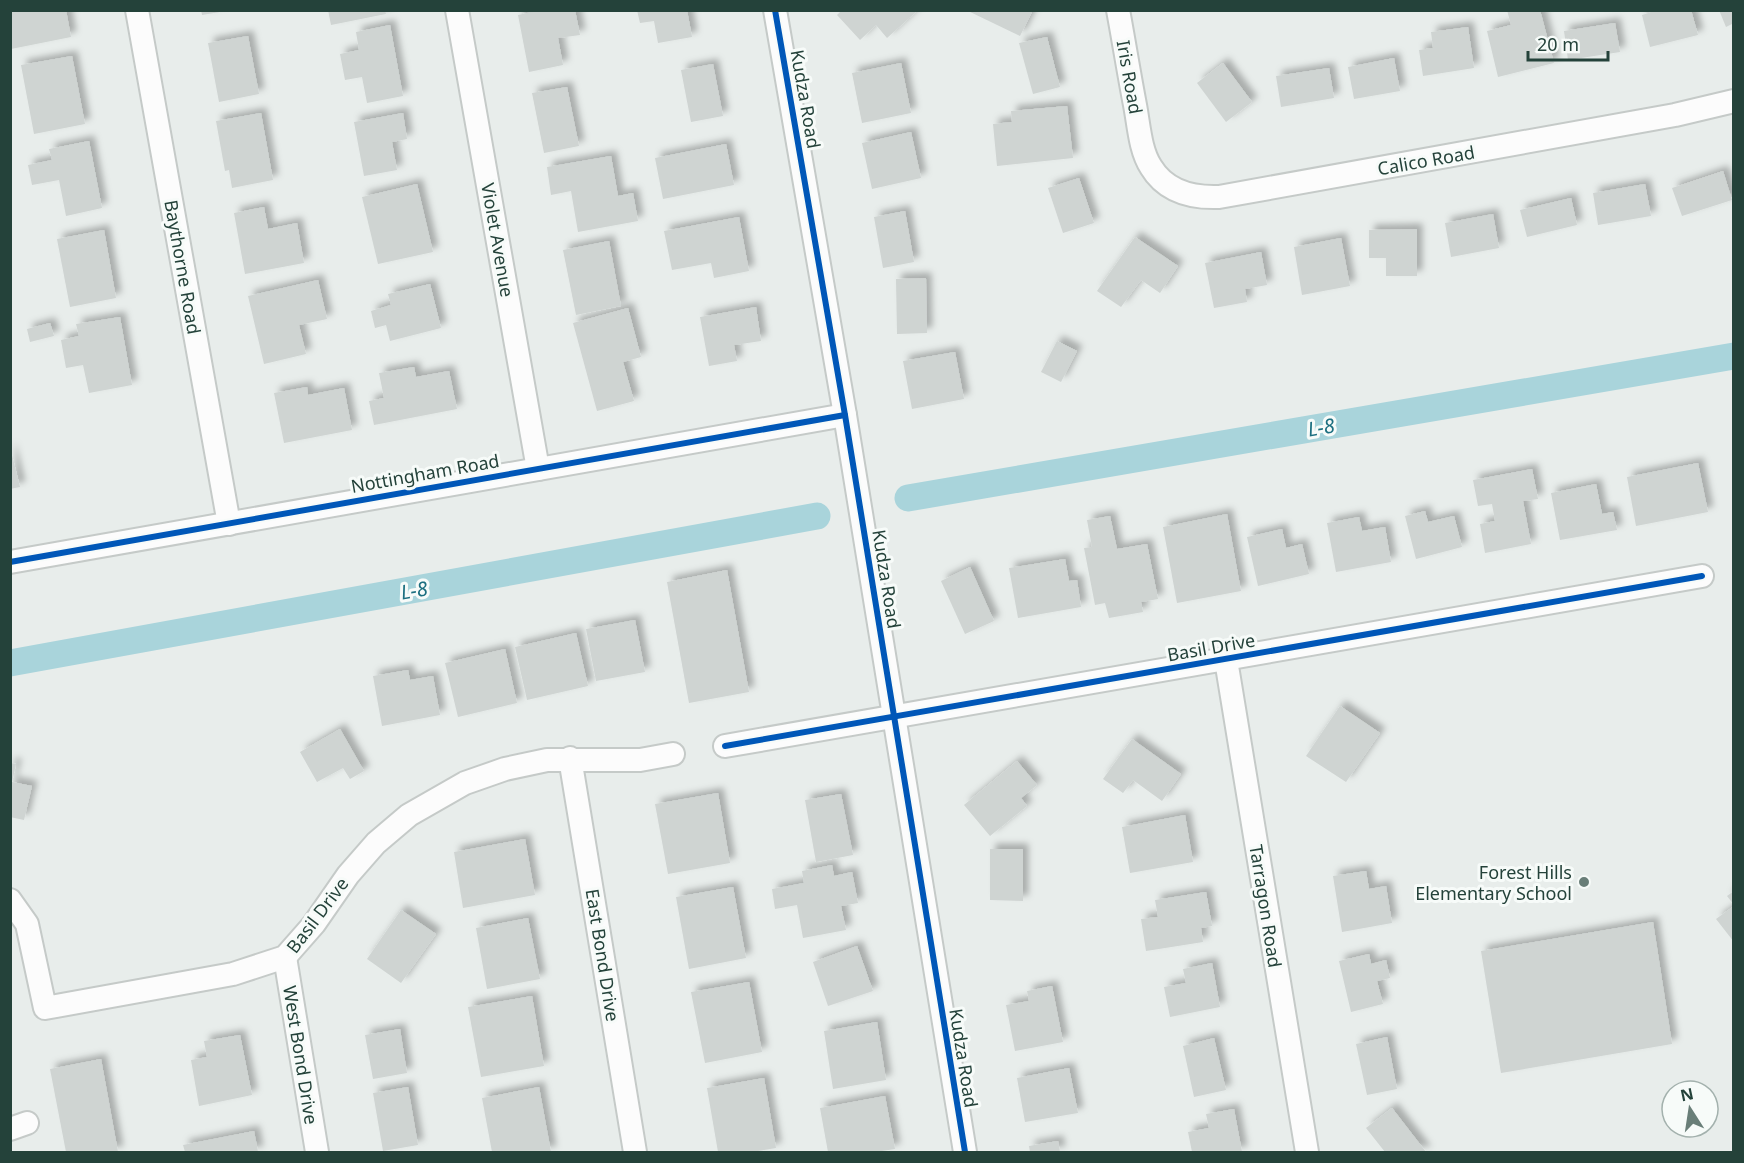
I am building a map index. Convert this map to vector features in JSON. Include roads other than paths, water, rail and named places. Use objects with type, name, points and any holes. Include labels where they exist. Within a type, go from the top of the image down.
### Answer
[{"type":"street","name":"Baythorne Road","points":[[137,10],[229,524]]},
{"type":"street","name":"Violet Avenue","points":[[457,10],[538,469]]},
{"type":"street","name":"Kudza Road","points":[[775,10],[845,415],[964,1152]]},
{"type":"street","name":"Iris Road","points":[[1118,10],[1142,144]]},
{"type":"street","name":"Calico Road","points":[[1142,144],[1151,167],[1164,182],[1181,193],[1201,198],[1219,197],[1675,115],[1734,101]]},
{"type":"street","name":"Nottingham Road","points":[[10,562],[845,415]]},
{"type":"street","name":"Basil Drive","points":[[725,746],[1702,576]]},
{"type":"street","name":"Tarragon Road","points":[[1226,660],[1307,1152]]},
{"type":"street","name":"Basil Drive","points":[[10,900],[27,924],[45,1008],[233,974],[285,957],[314,924],[348,875],[376,843],[409,815],[445,792],[505,769],[570,758],[640,760],[674,754]]},
{"type":"street","name":"East Bond Drive","points":[[570,758],[635,1152]]},
{"type":"street","name":"West Bond Drive","points":[[285,957],[317,1152]]},
{"type":"waterway","name":"L-8","points":[[908,498],[1734,356]]},
{"type":"waterway","name":"L-8","points":[[10,663],[817,516]]},
{"type":"place","name":"Forest Hills Elementary School","points":[[1584,882]]}]
